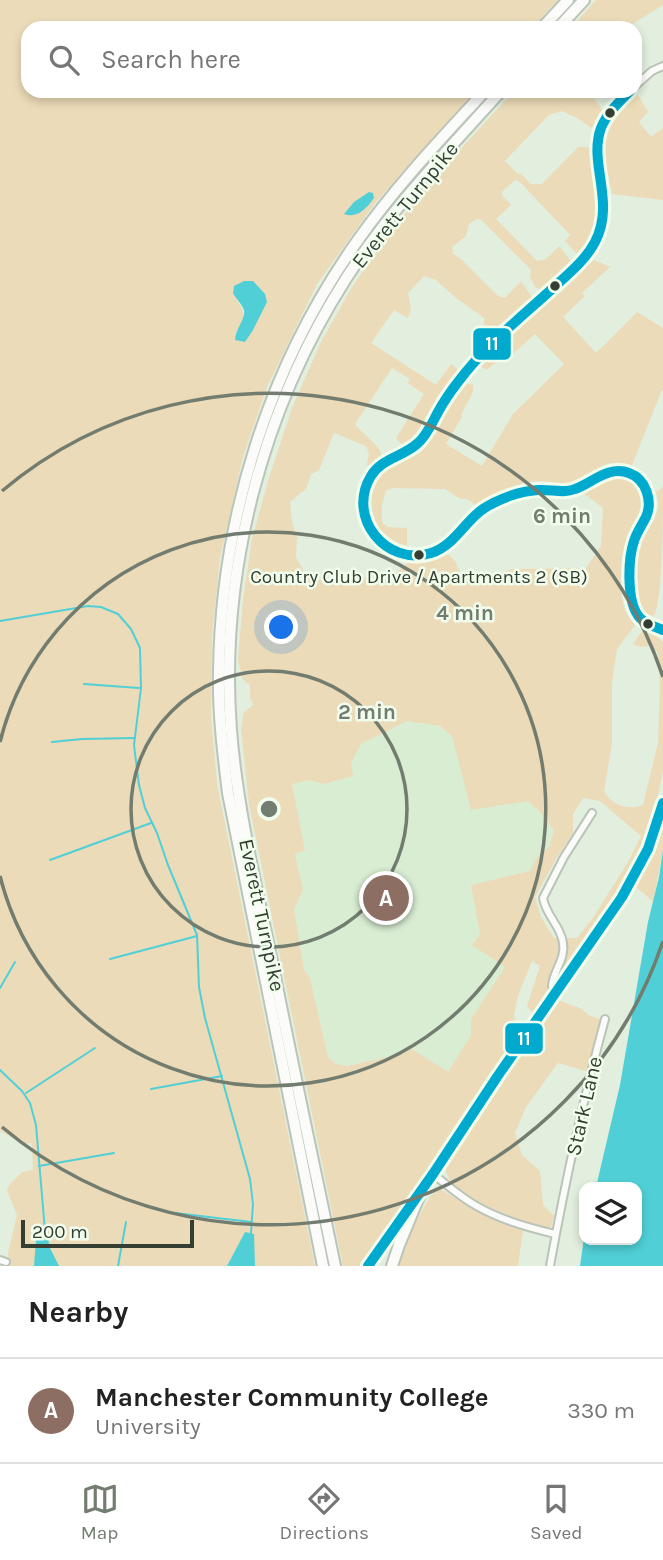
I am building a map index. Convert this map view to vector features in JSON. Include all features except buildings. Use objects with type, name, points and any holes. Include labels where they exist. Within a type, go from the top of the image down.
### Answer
[{"type":"highway","points":[[548,21],[568,0]]},
{"type":"highway","points":[[564,21],[584,0]]},
{"type":"highway","name":"Everett Turnpike","points":[[323,1266],[228,793],[220,725],[219,685],[220,631],[226,576],[241,497],[256,445],[280,382],[309,321],[335,274],[382,207],[479,98]]},
{"type":"highway","name":"Everett Turnpike","points":[[335,1266],[237,785],[229,676],[237,573],[248,515],[266,449],[295,373],[319,325],[377,233],[495,98]]},
{"type":"highway","points":[[392,1266],[423,1188]]},
{"type":"main road","points":[[368,1266],[611,914],[648,849],[663,803]]},
{"type":"street","points":[[642,80],[663,66]]},
{"type":"street","points":[[624,98],[606,118],[599,131],[597,153],[604,213],[594,245],[564,277],[486,348],[449,393],[421,440],[410,449],[385,461],[374,471],[366,483],[363,502],[365,519],[379,541],[396,552],[418,555],[444,547],[469,520],[491,505],[533,491],[570,491],[612,471],[629,473],[638,478],[645,488],[649,504],[632,549],[632,604],[643,621],[663,630]]},
{"type":"street","points":[[557,992],[552,986],[563,955],[563,942],[561,934],[547,913],[543,898],[564,857],[592,813]]},
{"type":"street","name":"Stark Lane","points":[[550,1266],[605,1019]]},
{"type":"street","points":[[433,1174],[482,1209],[513,1223],[555,1234]]},
{"type":"shaded area","points":[[0,0],[558,0],[538,21],[21,21],[21,98],[469,98],[376,202],[317,284],[267,387],[243,457],[220,558],[212,635],[211,716],[217,784],[315,1266],[9,1266],[8,1253],[17,1215],[7,1190],[22,1172],[33,1170],[32,1143],[23,1144],[0,1131]],"holes":[[[236,299],[267,302],[235,335],[243,317]]]},
{"type":"shaded area","points":[[596,0],[663,0],[663,5],[637,21],[577,21]]},
{"type":"shaded area","points":[[508,98],[593,98],[599,105],[603,112],[591,128],[562,111],[549,115],[505,161],[531,184],[542,184],[578,147],[589,147],[597,215],[591,238],[581,252],[576,253],[565,241],[570,235],[520,182],[515,180],[502,192],[511,205],[496,219],[537,261],[546,259],[559,246],[571,261],[540,289],[536,288],[530,277],[531,270],[481,220],[477,219],[469,224],[466,236],[452,247],[453,254],[498,296],[505,298],[521,281],[532,297],[496,331],[490,331],[484,325],[484,318],[436,280],[424,276],[408,293],[411,310],[408,318],[394,310],[371,343],[436,385],[451,364],[458,369],[416,434],[401,444],[396,438],[424,394],[408,383],[410,379],[392,368],[355,424],[377,446],[382,455],[371,466],[367,465],[369,453],[366,446],[334,433],[319,470],[311,474],[306,489],[290,502],[297,538],[296,557],[310,580],[344,580],[394,574],[409,562],[427,561],[448,554],[455,561],[463,579],[478,580],[512,569],[586,568],[601,546],[603,508],[582,492],[614,476],[628,479],[639,490],[643,500],[642,511],[626,540],[621,572],[623,604],[635,625],[617,649],[612,683],[612,744],[604,791],[611,800],[621,806],[643,805],[658,743],[660,684],[657,651],[650,646],[640,647],[633,644],[642,631],[655,635],[663,642],[663,771],[650,823],[629,871],[604,916],[535,1013],[527,1006],[540,966],[532,961],[518,996],[514,1015],[518,1038],[362,1266],[343,1266],[249,804],[241,728],[244,712],[253,705],[250,685],[243,680],[238,660],[252,539],[292,408],[321,342],[352,287],[389,234],[435,177]],"holes":[[[407,721],[440,726],[452,736],[471,810],[528,801],[554,830],[549,847],[535,860],[530,871],[471,885],[480,934],[472,945],[505,967],[471,1019],[471,1035],[448,1072],[410,1048],[402,1054],[347,1066],[336,1064],[328,1057],[310,978],[304,970],[294,909],[303,890],[295,854],[305,850],[292,784],[309,780],[324,784],[353,776],[351,763],[361,744]],[[583,798],[600,801],[641,836],[593,918],[577,938],[554,938],[541,917],[535,897],[573,833],[573,814]]]},
{"type":"shaded area","points":[[633,98],[640,98],[648,112],[639,122],[651,137],[663,128],[663,200],[612,194],[605,139],[612,122]]},
{"type":"shaded area","points":[[594,260],[610,267],[582,293],[585,296],[563,317],[596,353],[637,312],[663,328],[663,390],[632,465],[606,465],[566,484],[541,481],[521,484],[475,505],[445,489],[392,488],[386,491],[382,504],[382,522],[387,527],[407,528],[407,546],[385,534],[372,515],[370,504],[376,482],[389,467],[422,451],[466,383],[473,385],[473,392],[446,444],[482,466],[513,414],[564,364],[535,334],[506,360],[501,359],[486,370],[479,365],[531,313]]},
{"type":"shaded area","points":[[663,487],[661,575],[654,616],[645,613],[640,604],[637,553],[656,514],[656,492]]},
{"type":"shaded area","points":[[407,721],[440,726],[452,736],[458,757],[528,801],[554,830],[549,847],[535,860],[530,871],[471,885],[480,934],[505,967],[471,1019],[471,1035],[448,1073],[410,1048],[402,1054],[346,1066],[336,1064],[328,1057],[310,978],[304,970],[293,908],[303,890],[295,854],[292,784],[309,780],[324,784],[351,763],[361,744]]},
{"type":"shaded area","points":[[663,818],[663,850],[653,902],[634,886],[651,854]]},
{"type":"shaded area","points":[[558,1000],[602,1020],[589,1072],[558,1063],[526,1107],[515,1133],[522,1155],[540,1171],[543,1205],[554,1216],[549,1229],[504,1214],[470,1197],[448,1177],[446,1165]]},
{"type":"shaded area","points":[[440,1189],[473,1209],[523,1231],[518,1266],[399,1266],[411,1230],[431,1195]]},
{"type":"water","points":[[369,192],[373,193],[374,198],[365,209],[353,215],[344,214],[354,202]]},
{"type":"water","points":[[244,281],[253,281],[265,294],[267,302],[245,342],[235,340],[244,313],[233,293],[234,286]]},
{"type":"water","points":[[663,850],[663,1266],[580,1266],[583,1245],[642,1245],[642,1182],[597,1182],[620,1085],[648,922]]},
{"type":"water","points":[[39,1229],[48,1231],[49,1246],[59,1266],[34,1266]]},
{"type":"water","points":[[245,1232],[254,1234],[255,1266],[227,1266]]},
{"type":"waterway","points":[[0,621],[88,606],[101,607],[118,614],[131,629],[140,648],[141,688],[134,745],[139,785],[145,808],[197,935],[199,987],[205,1018],[250,1179],[253,1204],[251,1233]]},
{"type":"waterway","points":[[84,684],[139,688]]},
{"type":"waterway","points":[[52,742],[135,738]]},
{"type":"waterway","points":[[50,860],[151,823]]},
{"type":"waterway","points":[[110,959],[197,936]]},
{"type":"waterway","points":[[0,988],[15,962]]},
{"type":"waterway","points":[[26,1093],[95,1048]]},
{"type":"waterway","points":[[0,1070],[22,1091],[30,1103],[36,1125],[45,1231]]},
{"type":"waterway","points":[[151,1089],[222,1076]]},
{"type":"waterway","points":[[39,1166],[114,1153]]},
{"type":"waterway","points":[[175,1213],[251,1222]]},
{"type":"waterway","points":[[118,1266],[126,1222]]},
{"type":"transit line","name":"11","points":[[624,98],[601,128],[598,141],[603,212],[601,227],[591,249],[479,356],[450,393],[421,440],[376,470],[365,492],[363,507],[367,522],[386,546],[399,553],[431,553],[446,545],[477,514],[502,499],[531,491],[570,490],[608,473],[629,473],[644,485],[649,504],[632,549],[632,602],[640,618],[663,630]]},
{"type":"transit line","name":"11","points":[[368,1266],[622,897],[648,849],[663,803]]},
{"type":"place","name":"Country Club Drive / Apartments 2 (SB)","points":[[419,555]]},
{"type":"place","name":"Manchester Community College","points":[[386,898]]}]
